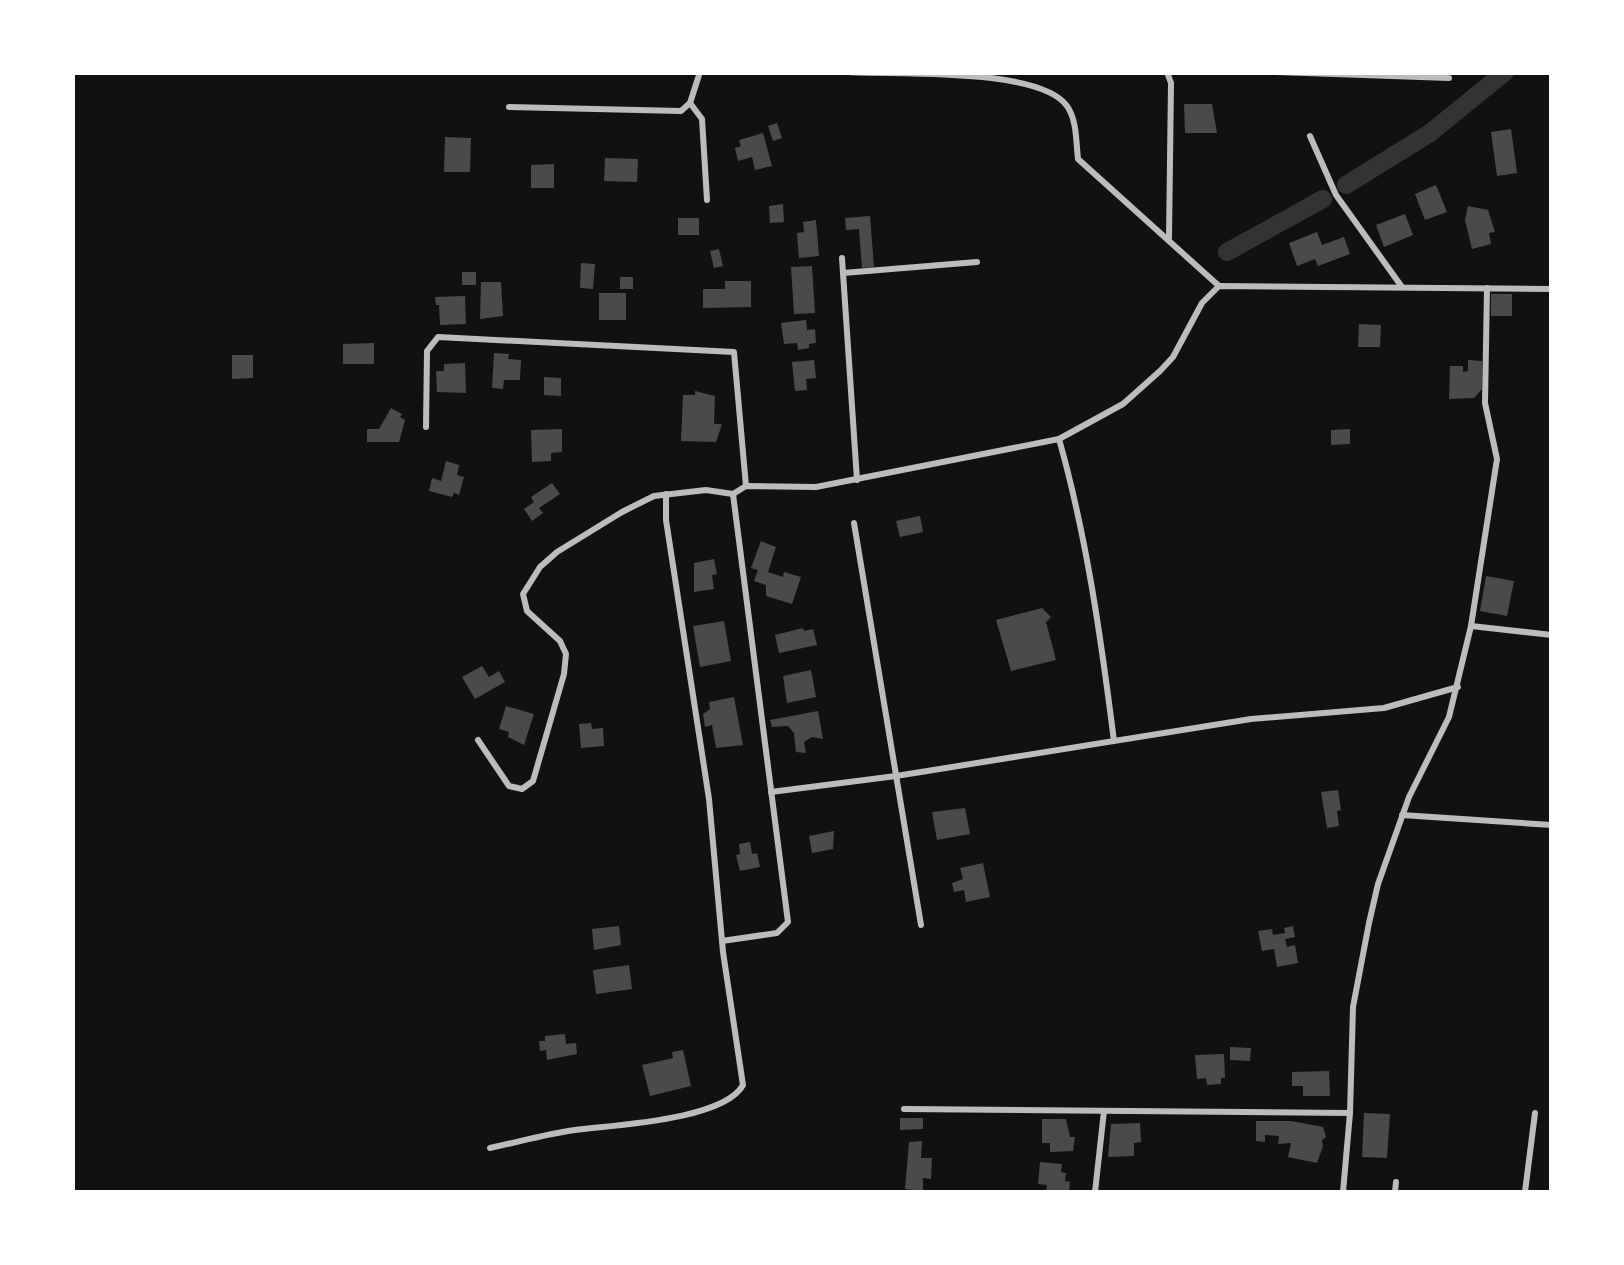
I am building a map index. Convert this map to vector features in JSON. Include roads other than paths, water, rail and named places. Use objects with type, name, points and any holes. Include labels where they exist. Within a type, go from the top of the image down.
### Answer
[{"type":"street","points":[[510,107],[680,112],[690,102],[700,72]]},
{"type":"street","points":[[848,72],[1002,77],[1047,90],[1064,103],[1075,128],[1078,159],[1219,286],[1552,289]]},
{"type":"street","points":[[1002,77],[1012,72]]},
{"type":"street","points":[[1167,72],[1171,84],[1170,240]]},
{"type":"street","points":[[1276,72],[1449,78]]},
{"type":"street","points":[[690,102],[702,119],[708,200]]},
{"type":"street","points":[[1310,136],[1336,195],[1402,288]]},
{"type":"street","points":[[842,258],[857,480]]},
{"type":"street","points":[[843,273],[977,262]]},
{"type":"street","points":[[478,740],[509,786],[522,789],[533,781],[564,674],[566,654],[560,641],[527,611],[523,594],[527,583],[557,552],[622,512],[654,496],[706,490],[733,494],[746,486],[816,487],[1059,439],[1123,404],[1160,372],[1173,357],[1202,303],[1219,286]]},
{"type":"street","points":[[1343,1192],[1353,1007],[1378,884],[1402,815],[1449,718],[1471,626],[1497,458],[1485,403],[1487,288]]},
{"type":"street","points":[[426,428],[427,351],[432,341],[444,336],[734,352],[746,486]]},
{"type":"street","points":[[1059,439],[1080,515],[1092,580],[1114,741]]},
{"type":"street","points":[[490,1148],[570,1131],[674,1118],[737,1095],[743,1085],[722,941],[709,799],[666,520],[666,494]]},
{"type":"street","points":[[722,941],[776,933],[788,922],[733,494]]},
{"type":"street","points":[[854,522],[921,924]]},
{"type":"street","points":[[1471,626],[1552,635]]},
{"type":"street","points":[[771,792],[1251,719],[1384,708],[1458,687]]},
{"type":"street","points":[[1402,815],[1552,825]]},
{"type":"street","points":[[904,1109],[1350,1112]]},
{"type":"street","points":[[1095,1192],[1104,1110]]},
{"type":"street","points":[[1525,1192],[1535,1113]]},
{"type":"street","points":[[1395,1192],[1396,1182]]},
{"type":"waterway","points":[[1346,185],[1430,133],[1505,72]]},
{"type":"waterway","points":[[1227,252],[1323,199]]}]
